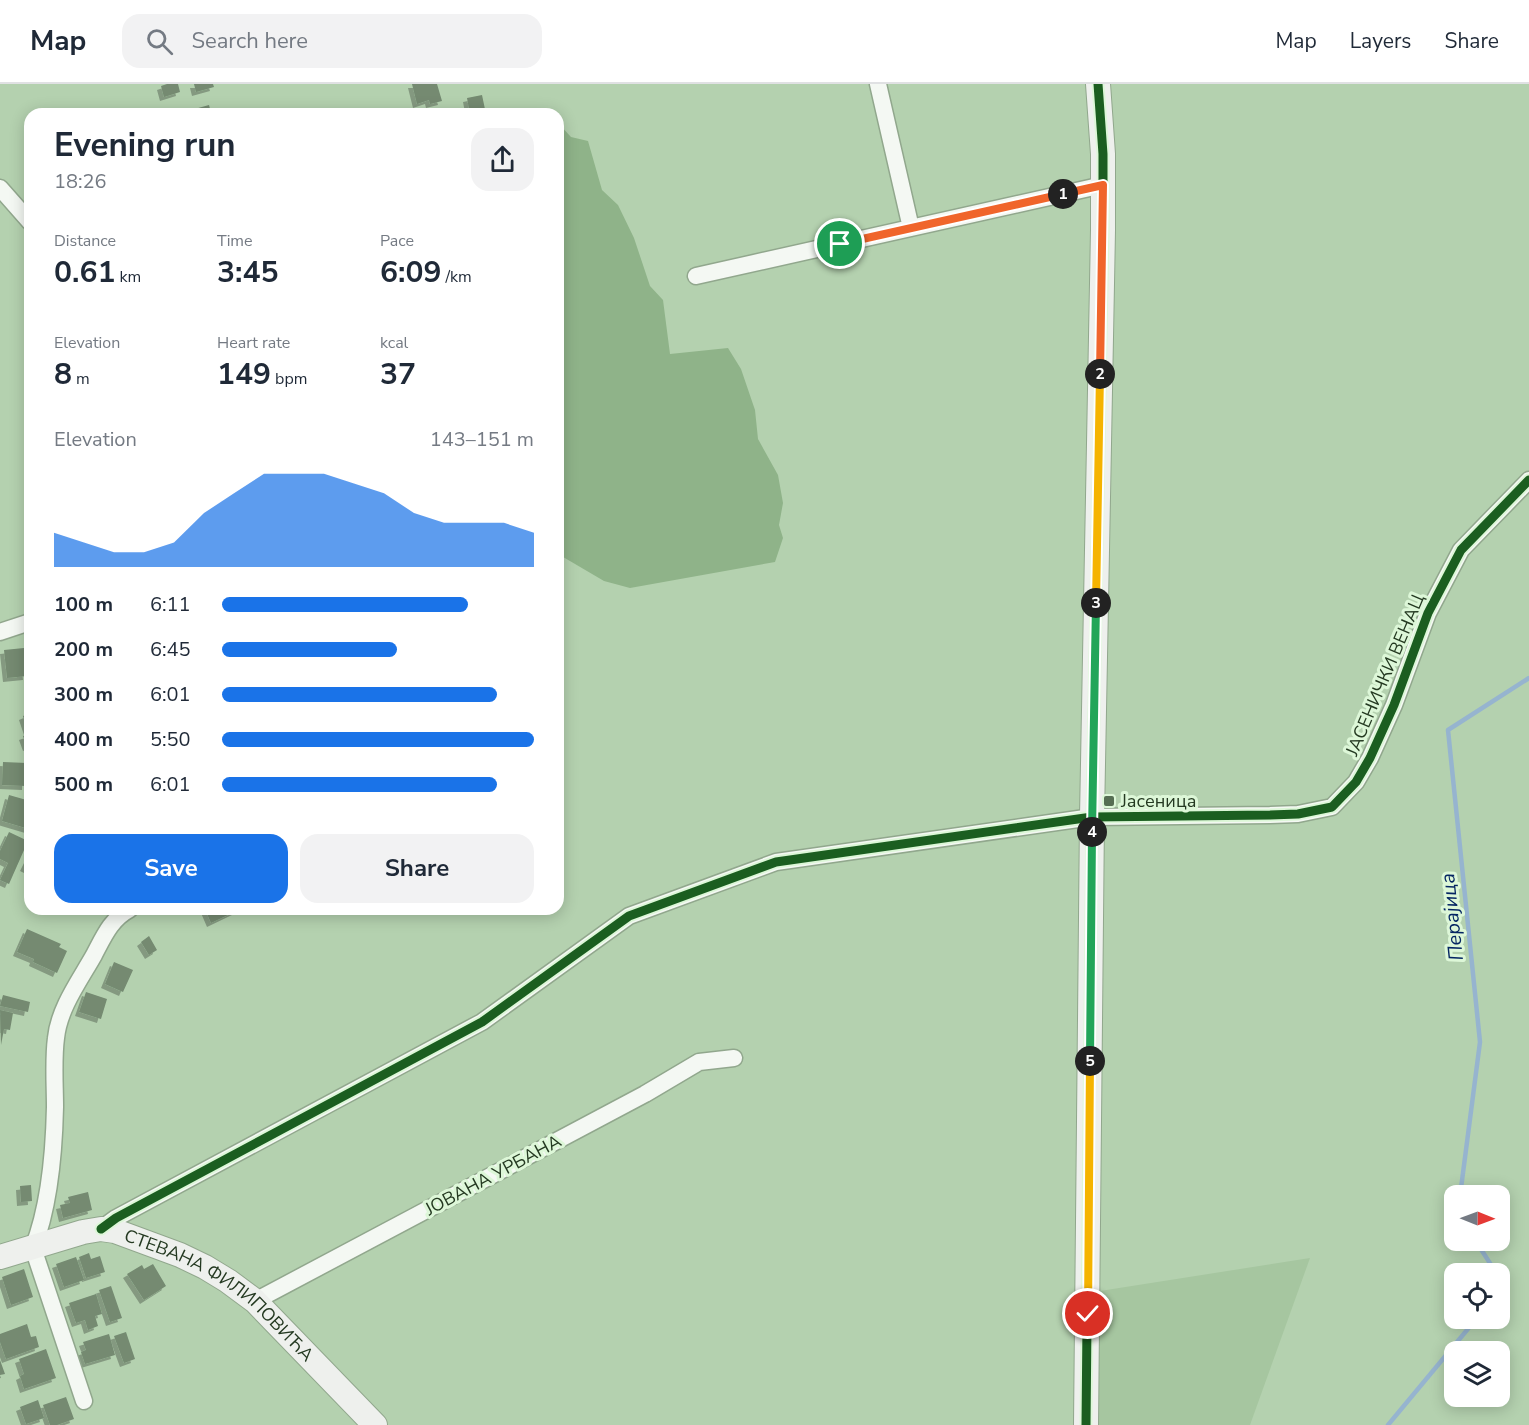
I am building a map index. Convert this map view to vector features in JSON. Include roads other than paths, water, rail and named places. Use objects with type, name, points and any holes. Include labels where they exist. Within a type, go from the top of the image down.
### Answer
[{"type":"street","points":[[878,84],[911,228]]},
{"type":"street","points":[[1086,1425],[1092,817],[1103,185],[1098,84]]},
{"type":"street","points":[[696,276],[1103,185]]},
{"type":"street","points":[[0,188],[24,215]]},
{"type":"street","name":"ЈАСЕНИЧКИ ВЕНАЦ","points":[[100,1229],[116,1218],[482,1022],[629,916],[776,862],[1092,817],[1279,815],[1332,807],[1356,782],[1370,758],[1394,705],[1428,613],[1461,550],[1529,480]]},
{"type":"street","points":[[0,632],[24,624]]},
{"type":"street","points":[[84,1401],[33,1248],[42,1226],[51,1166],[56,1038],[60,1021],[66,1005],[110,924],[119,915]]},
{"type":"street","name":"ЈОВАНА УРБАНА","points":[[255,1301],[645,1094],[699,1062],[734,1058]]},
{"type":"street","name":"СТЕВАНА ФИЛИПОВИЋА","points":[[0,1257],[100,1229],[130,1236],[205,1267],[255,1301],[375,1425]]},
{"type":"waterway","name":"Перајица","points":[[1461,1185],[1480,1042],[1448,730],[1529,678]]},
{"type":"waterway","name":"Перајица","points":[[1482,1251],[1490,1263]]},
{"type":"waterway","name":"Перајица","points":[[1388,1425],[1468,1329]]},
{"type":"place","name":"Јасеница","points":[[1109,801]]}]
